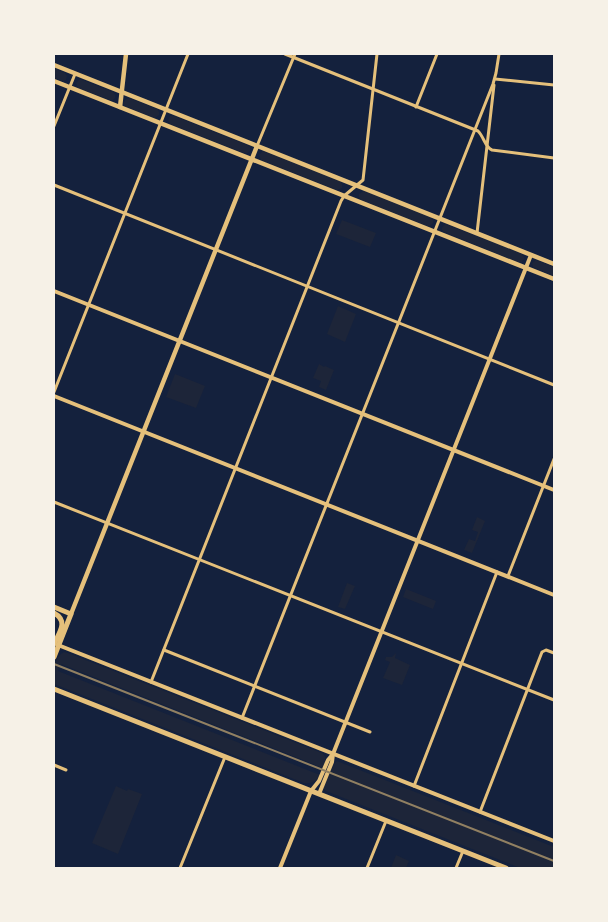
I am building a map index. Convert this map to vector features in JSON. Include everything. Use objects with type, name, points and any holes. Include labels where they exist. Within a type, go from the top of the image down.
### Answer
[{"type":"main road","points":[[120,107],[126,54]]},
{"type":"main road","points":[[54,66],[554,264]]},
{"type":"main road","points":[[54,81],[554,279]]},
{"type":"main road","points":[[56,645],[71,615],[257,146]]},
{"type":"main road","points":[[54,610],[71,615]]},
{"type":"main road","points":[[54,610],[62,619],[54,657]]},
{"type":"main road","points":[[54,689],[506,868]]},
{"type":"street","points":[[54,392],[188,54]]},
{"type":"street","points":[[285,54],[475,130],[480,133],[489,149],[494,151],[554,158]]},
{"type":"street","points":[[151,682],[341,201],[344,196],[362,181],[377,54]]},
{"type":"street","points":[[416,107],[437,54]]},
{"type":"street","points":[[477,233],[498,54]]},
{"type":"street","points":[[257,146],[294,56]]},
{"type":"street","points":[[54,126],[75,74]]},
{"type":"street","points":[[495,78],[554,85]]},
{"type":"street","points":[[242,718],[495,78]]},
{"type":"street","points":[[54,184],[554,385]]},
{"type":"street","points":[[319,794],[332,762],[333,754],[531,255]]},
{"type":"street","points":[[54,291],[554,490]]},
{"type":"street","points":[[54,396],[554,594]]},
{"type":"street","points":[[508,576],[554,459]]},
{"type":"street","points":[[54,502],[554,700]]},
{"type":"street","points":[[414,786],[497,572]]},
{"type":"street","points":[[56,645],[554,841]]},
{"type":"street","points":[[164,650],[370,732]]},
{"type":"street","points":[[480,812],[542,652],[546,650],[554,653]]},
{"type":"street","points":[[280,868],[311,791],[319,781],[328,760],[333,754]]},
{"type":"street","points":[[180,868],[225,757]]},
{"type":"street","points":[[54,765],[66,770]]},
{"type":"street","points":[[367,868],[386,821]]},
{"type":"street","points":[[456,868],[463,851]]},
{"type":"shaded area","points":[[54,68],[65,73],[67,76],[66,80],[62,81],[54,78]]},
{"type":"shaded area","points":[[80,79],[113,92],[115,98],[110,100],[78,88],[76,83]]},
{"type":"shaded area","points":[[129,98],[157,109],[159,115],[154,118],[127,107],[124,105],[124,102]]},
{"type":"shaded area","points":[[170,116],[247,145],[250,147],[250,151],[244,153],[170,124],[168,120]]},
{"type":"shaded area","points":[[263,151],[340,181],[342,188],[337,190],[261,160],[259,155]]},
{"type":"shaded area","points":[[364,191],[430,217],[433,223],[427,226],[361,200],[359,194]]},
{"type":"shaded area","points":[[342,220],[376,233],[370,247],[336,234]]},
{"type":"shaded area","points":[[445,224],[522,254],[524,259],[522,262],[518,262],[444,232],[442,228]]},
{"type":"shaded area","points":[[536,260],[554,267],[554,276],[533,267],[532,263]]},
{"type":"shaded area","points":[[338,306],[356,314],[345,342],[327,334]]},
{"type":"shaded area","points":[[319,364],[334,370],[326,390],[319,387],[321,381],[313,378]]},
{"type":"shaded area","points":[[175,374],[205,386],[196,408],[166,397]]},
{"type":"shaded area","points":[[477,517],[485,521],[472,553],[464,550],[469,539],[475,541],[478,532],[472,530]]},
{"type":"shaded area","points":[[347,583],[355,586],[345,609],[338,607]]},
{"type":"shaded area","points":[[406,589],[436,601],[433,609],[403,597]]},
{"type":"shaded area","points":[[64,652],[322,753],[325,758],[323,768],[61,664],[58,671],[320,775],[314,782],[304,783],[54,684],[54,670],[57,658]]},
{"type":"shaded area","points":[[396,653],[395,658],[410,665],[402,685],[383,678],[390,662],[385,660],[386,657],[392,657]]},
{"type":"shaded area","points":[[337,761],[554,847],[554,868],[520,868],[326,791],[324,786]]},
{"type":"shaded area","points":[[116,786],[127,791],[128,789],[142,794],[118,854],[92,843]]},
{"type":"shaded area","points":[[396,855],[409,861],[406,868],[391,868]]},
{"type":"railway","points":[[54,664],[554,861]]}]
